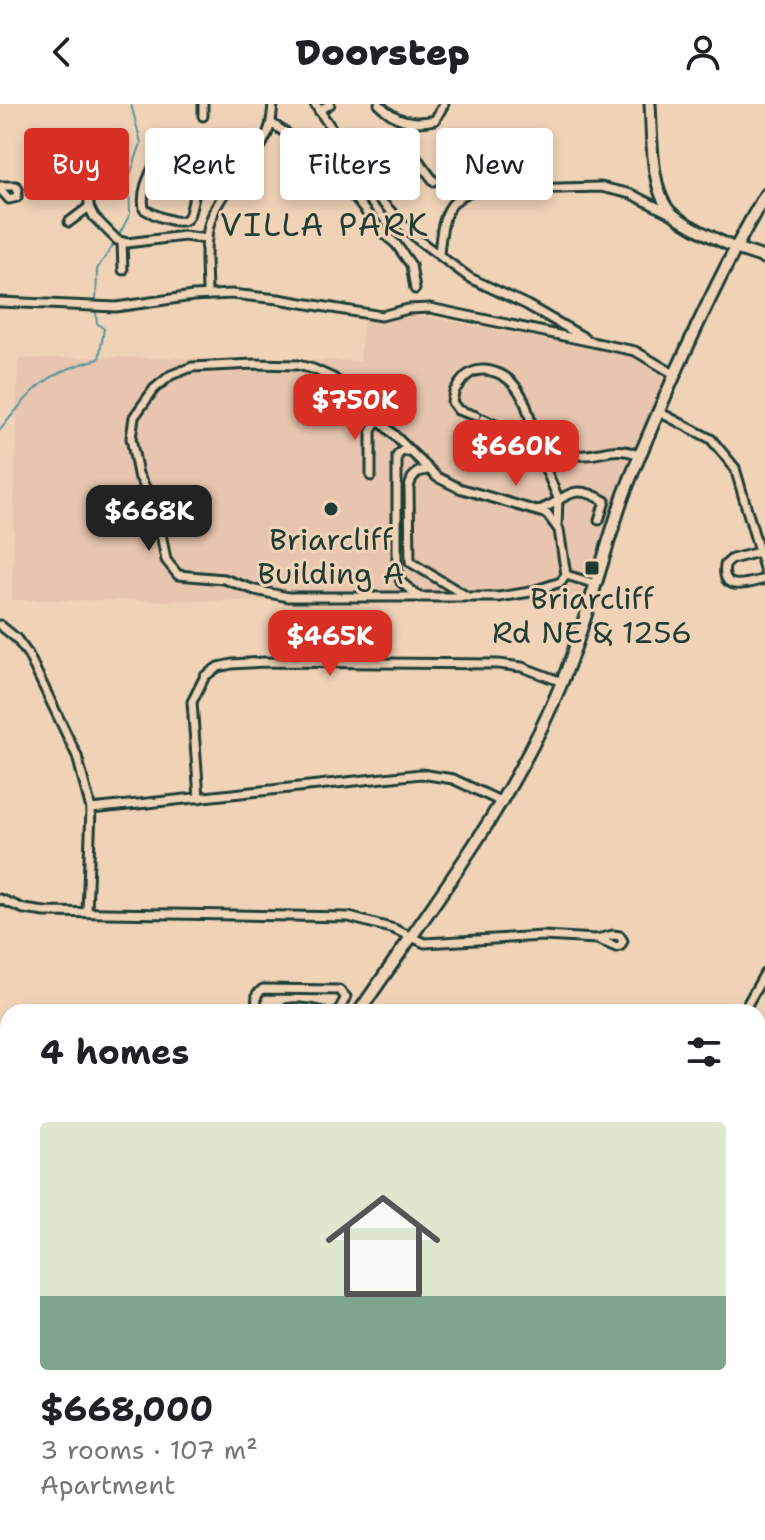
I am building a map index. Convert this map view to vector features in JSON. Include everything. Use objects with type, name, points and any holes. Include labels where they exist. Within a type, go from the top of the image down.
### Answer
[{"type":"main road","points":[[364,1004],[502,802],[529,752],[562,682],[620,507],[674,374],[735,248],[765,195]]},
{"type":"main road","points":[[735,248],[765,258]]},
{"type":"street","points":[[203,104],[203,116]]},
{"type":"street","points":[[264,139],[271,123],[273,104]]},
{"type":"street","points":[[330,104],[317,108],[390,212],[417,239],[470,278],[593,343]]},
{"type":"street","points":[[379,104],[390,116],[409,121],[435,120],[444,104]]},
{"type":"street","points":[[650,104],[659,190],[664,205],[674,215]]},
{"type":"street","points":[[409,121],[408,140],[434,181]]},
{"type":"street","points":[[271,123],[304,145],[335,174],[384,234],[396,244],[411,265],[415,289]]},
{"type":"street","points":[[439,254],[443,221],[448,208],[462,195],[483,189],[576,186],[631,194],[735,248]]},
{"type":"street","points":[[145,187],[144,209],[173,220],[183,220],[189,216],[193,200]]},
{"type":"street","points":[[89,200],[94,217],[122,242],[123,270]]},
{"type":"street","points":[[207,295],[207,239],[211,219],[220,200]]},
{"type":"street","points":[[69,222],[89,207]]},
{"type":"street","points":[[122,242],[184,236],[207,239]]},
{"type":"street","points":[[0,302],[116,307],[207,295],[261,296],[381,316],[414,308],[430,308],[635,351],[674,374]]},
{"type":"street","points":[[543,334],[550,320]]},
{"type":"street","points":[[557,527],[539,510],[459,488],[427,470],[346,388],[313,369],[275,364],[201,365],[178,371],[160,383],[134,417],[131,438],[138,474],[156,507],[166,560],[178,575],[224,579],[288,597],[468,597],[522,594],[561,582],[566,575],[557,527],[558,498],[535,444],[526,403],[509,377],[477,370],[466,376],[455,391],[452,399],[458,410],[535,444],[557,447],[577,455],[617,449],[640,455]]},
{"type":"street","points":[[659,412],[711,439],[726,454],[735,468],[745,497],[765,572]]},
{"type":"street","points":[[371,476],[371,431],[377,420]]},
{"type":"street","points":[[393,436],[397,456],[397,568],[401,582],[419,597]]},
{"type":"street","points":[[397,456],[402,451],[410,452]]},
{"type":"street","points":[[427,470],[418,472],[410,483],[410,562],[468,597]]},
{"type":"street","points":[[539,510],[571,492],[601,498],[605,504],[599,520]]},
{"type":"street","points":[[759,552],[732,559],[725,565],[725,576],[736,585],[765,579]]},
{"type":"street","points":[[566,575],[596,584]]},
{"type":"street","points":[[0,625],[16,638],[38,673],[77,756],[91,809],[87,912]]},
{"type":"street","points":[[199,798],[192,702],[205,676],[226,664],[506,664],[562,682]]},
{"type":"street","points":[[91,809],[421,774],[453,779],[502,802]]},
{"type":"street","points":[[0,899],[31,910],[339,916],[368,921],[411,935],[425,943],[543,936],[597,939]]},
{"type":"street","points":[[748,1004],[765,973]]},
{"type":"street","points":[[256,1004],[257,994],[263,989],[339,990],[346,997],[342,1004]]},
{"type":"shaded area","points":[[364,307],[631,357],[661,375],[663,387],[630,461],[583,609],[563,602],[12,600],[18,359],[98,357],[360,361]]},
{"type":"waterway","points":[[119,235],[130,214],[129,178],[141,143],[131,104]]},
{"type":"waterway","points":[[96,302],[97,269],[114,244]]},
{"type":"waterway","points":[[0,430],[22,403],[53,376],[99,359],[104,329],[97,323],[96,312]]},
{"type":"place","name":"Briarcliff Building A","points":[[331,509]]},
{"type":"place","name":"Briarcliff Rd NE & 1256","points":[[592,568]]},
{"type":"district","name":"VILLA PARK","points":[[325,225]]}]
